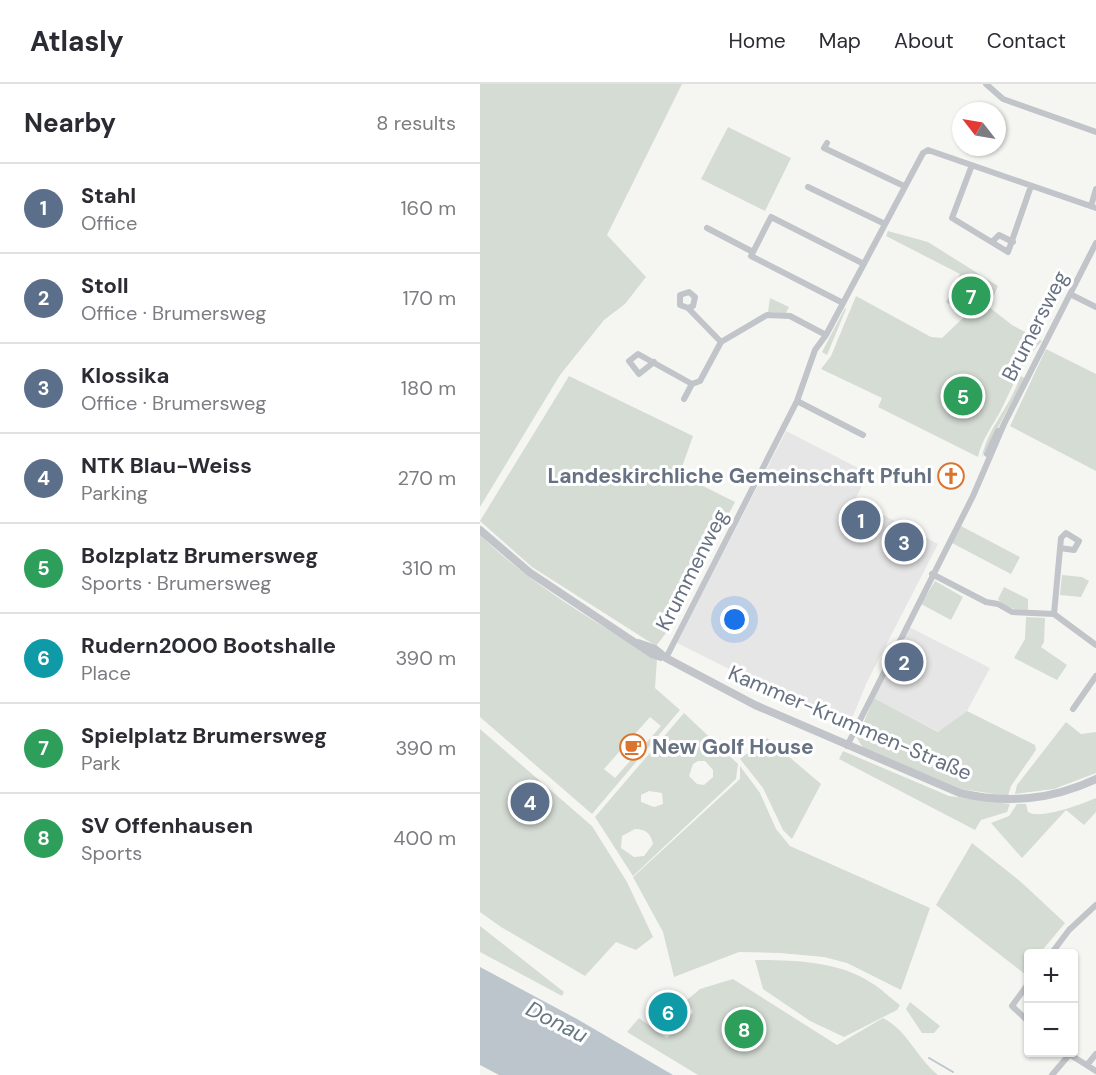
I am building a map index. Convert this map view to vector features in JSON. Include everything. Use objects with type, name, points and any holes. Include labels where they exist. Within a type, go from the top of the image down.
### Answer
[{"type":"street","points":[[986,84],[1006,101],[1096,132]]},
{"type":"street","points":[[827,143],[825,148],[904,186]]},
{"type":"street","name":"Krummenweg","points":[[666,658],[797,401],[826,335],[917,161],[928,150],[972,165]]},
{"type":"street","points":[[952,218],[972,165],[1093,207],[1096,189]]},
{"type":"street","points":[[808,186],[885,224]]},
{"type":"street","points":[[945,213],[1008,252],[1032,186]]},
{"type":"street","points":[[843,303],[751,256],[771,217],[864,264]]},
{"type":"street","points":[[707,228],[753,252]]},
{"type":"street","points":[[992,242],[999,235],[1013,242]]},
{"type":"street","name":"Brumersweg","points":[[848,746],[986,464],[989,444],[1004,424],[1096,243]]},
{"type":"street","points":[[1070,294],[1096,307]]},
{"type":"street","points":[[688,309],[721,342]]},
{"type":"street","points":[[684,399],[692,384],[700,381],[721,342],[767,315],[790,316],[826,335]]},
{"type":"street","points":[[654,362],[692,384]]},
{"type":"street","points":[[797,401],[863,435]]},
{"type":"street","name":"Kammer-Krummen-Straße","points":[[480,530],[536,577],[652,654],[666,658],[755,705],[941,786],[989,799],[1026,800],[1052,796],[1096,779]]},
{"type":"street","points":[[1054,614],[1060,548]]},
{"type":"street","points":[[932,574],[986,602],[1008,610],[1054,614],[1096,645]]},
{"type":"street","points":[[1073,709],[1096,676]]},
{"type":"street","points":[[1056,949],[1070,930],[1096,905]]},
{"type":"street","points":[[1024,990],[1011,1006],[1024,1017]]},
{"type":"street","points":[[1087,1065],[1096,1054]]},
{"type":"street","points":[[1052,1075],[1065,1057]]},
{"type":"street","points":[[1072,1057],[1096,1071]]},
{"type":"shaded area","points":[[480,84],[682,84],[607,235],[646,277],[625,304],[604,320],[560,375],[480,507]]},
{"type":"shaded area","points":[[728,127],[791,158],[765,211],[701,179]]},
{"type":"shaded area","points":[[888,231],[928,242],[998,286],[989,307],[1012,325],[1042,341],[1019,374],[978,457],[878,407],[882,398],[821,369],[831,356],[856,296],[931,337],[942,338],[964,317],[964,314],[946,302],[960,274],[886,236]]},
{"type":"shaded area","points":[[770,298],[789,307],[786,313],[768,312]]},
{"type":"shaded area","points":[[846,309],[827,355],[822,352]]},
{"type":"shaded area","points":[[1046,349],[1096,374],[1096,471],[1010,426]]},
{"type":"shaded area","points":[[569,376],[693,436],[683,464],[687,478],[735,502],[669,629],[656,646],[532,567],[480,521]]},
{"type":"shaded area","points":[[1020,376],[1025,378],[982,457],[989,436]]},
{"type":"shaded area","points":[[786,431],[868,473],[855,500],[938,544],[867,682],[848,728],[677,643]]},
{"type":"shaded area","points":[[961,526],[1020,557],[1011,574],[952,543]]},
{"type":"shaded area","points":[[480,535],[543,587],[657,659],[655,688],[680,710],[592,814],[480,717]],"holes":[[[650,717],[661,726],[615,778],[604,769]]]},
{"type":"shaded area","points":[[1062,575],[1082,577],[1089,581],[1081,597],[1060,595]]},
{"type":"shaded area","points":[[935,581],[963,597],[951,620],[921,604]]},
{"type":"shaded area","points":[[1004,587],[1028,599],[1028,610],[1019,610],[1004,605],[998,599]]},
{"type":"shaded area","points":[[1026,617],[1045,618],[1044,642],[1041,647],[1067,665],[1057,680],[1014,658],[1025,639]]},
{"type":"shaded area","points":[[909,627],[990,668],[967,711],[939,732],[874,698]]},
{"type":"shaded area","points":[[874,698],[938,732],[967,711],[1035,745],[1036,750],[1011,786],[1008,796],[961,789],[863,748],[857,738]]},
{"type":"shaded area","points":[[684,713],[738,764],[736,779],[633,876],[595,817]],"holes":[[[705,761],[713,770],[713,777],[704,785],[697,784],[689,776],[693,764]],[[649,791],[662,793],[663,804],[654,807],[641,802],[641,795]],[[635,829],[642,830],[651,837],[653,844],[644,856],[634,857],[621,848],[622,836]]]},
{"type":"shaded area","points":[[1066,722],[1081,734],[1096,732],[1096,773],[1054,789],[1015,794],[1017,785]]},
{"type":"shaded area","points":[[480,729],[592,826],[627,882],[653,937],[636,950],[616,942],[585,976],[501,927],[480,912]]},
{"type":"shaded area","points":[[767,738],[821,784],[792,839],[783,830],[763,788],[740,759]]},
{"type":"shaded area","points":[[843,751],[949,796],[1010,804],[1007,812],[981,820],[975,830],[839,759]]},
{"type":"shaded area","points":[[740,766],[760,793],[776,829],[790,846],[930,908],[901,990],[847,963],[824,957],[780,953],[739,952],[674,977],[663,932],[633,877],[740,779]]},
{"type":"shaded area","points":[[1096,798],[1096,812],[1084,825],[1066,810],[1022,858],[991,823],[1009,816],[1017,804],[1026,804],[1028,812],[1042,814]]},
{"type":"shaded area","points":[[972,843],[1021,882],[1065,923],[1043,949],[1024,949],[1024,973],[936,905]]},
{"type":"shaded area","points":[[480,926],[564,992],[562,996],[480,952]]},
{"type":"shaded area","points":[[755,960],[800,961],[844,970],[874,984],[900,1005],[897,1010],[844,1037],[810,1021],[763,989]]},
{"type":"shaded area","points":[[733,979],[837,1045],[883,1018],[892,1023],[906,1037],[938,1075],[698,1075],[627,1032],[639,1018],[667,1038],[693,1012],[687,1000],[700,989]]},
{"type":"shaded area","points":[[910,1002],[940,1026],[934,1033],[922,1033],[906,1009]]},
{"type":"water","name":"Donau","points":[[480,967],[577,1019],[673,1075],[499,1075],[480,1065]]},
{"type":"waterway","points":[[929,1058],[953,1072]]},
{"type":"place","name":"Spielplatz Brumersweg","points":[[971,296]]},
{"type":"place","name":"Bolzplatz Brumersweg","points":[[963,396]]},
{"type":"place","name":"Landeskirchliche Gemeinschaft Pfuhl","points":[[951,476]]},
{"type":"place","name":"Stahl","points":[[861,520]]},
{"type":"place","name":"Klossika","points":[[904,542]]},
{"type":"place","name":"Stoll","points":[[904,662]]},
{"type":"place","name":"New Golf House","points":[[633,747]]},
{"type":"place","name":"NTK Blau-Weiss","points":[[530,802]]},
{"type":"place","name":"Rudern2000 Bootshalle","points":[[668,1012]]},
{"type":"place","name":"SV Offenhausen","points":[[744,1029]]}]
